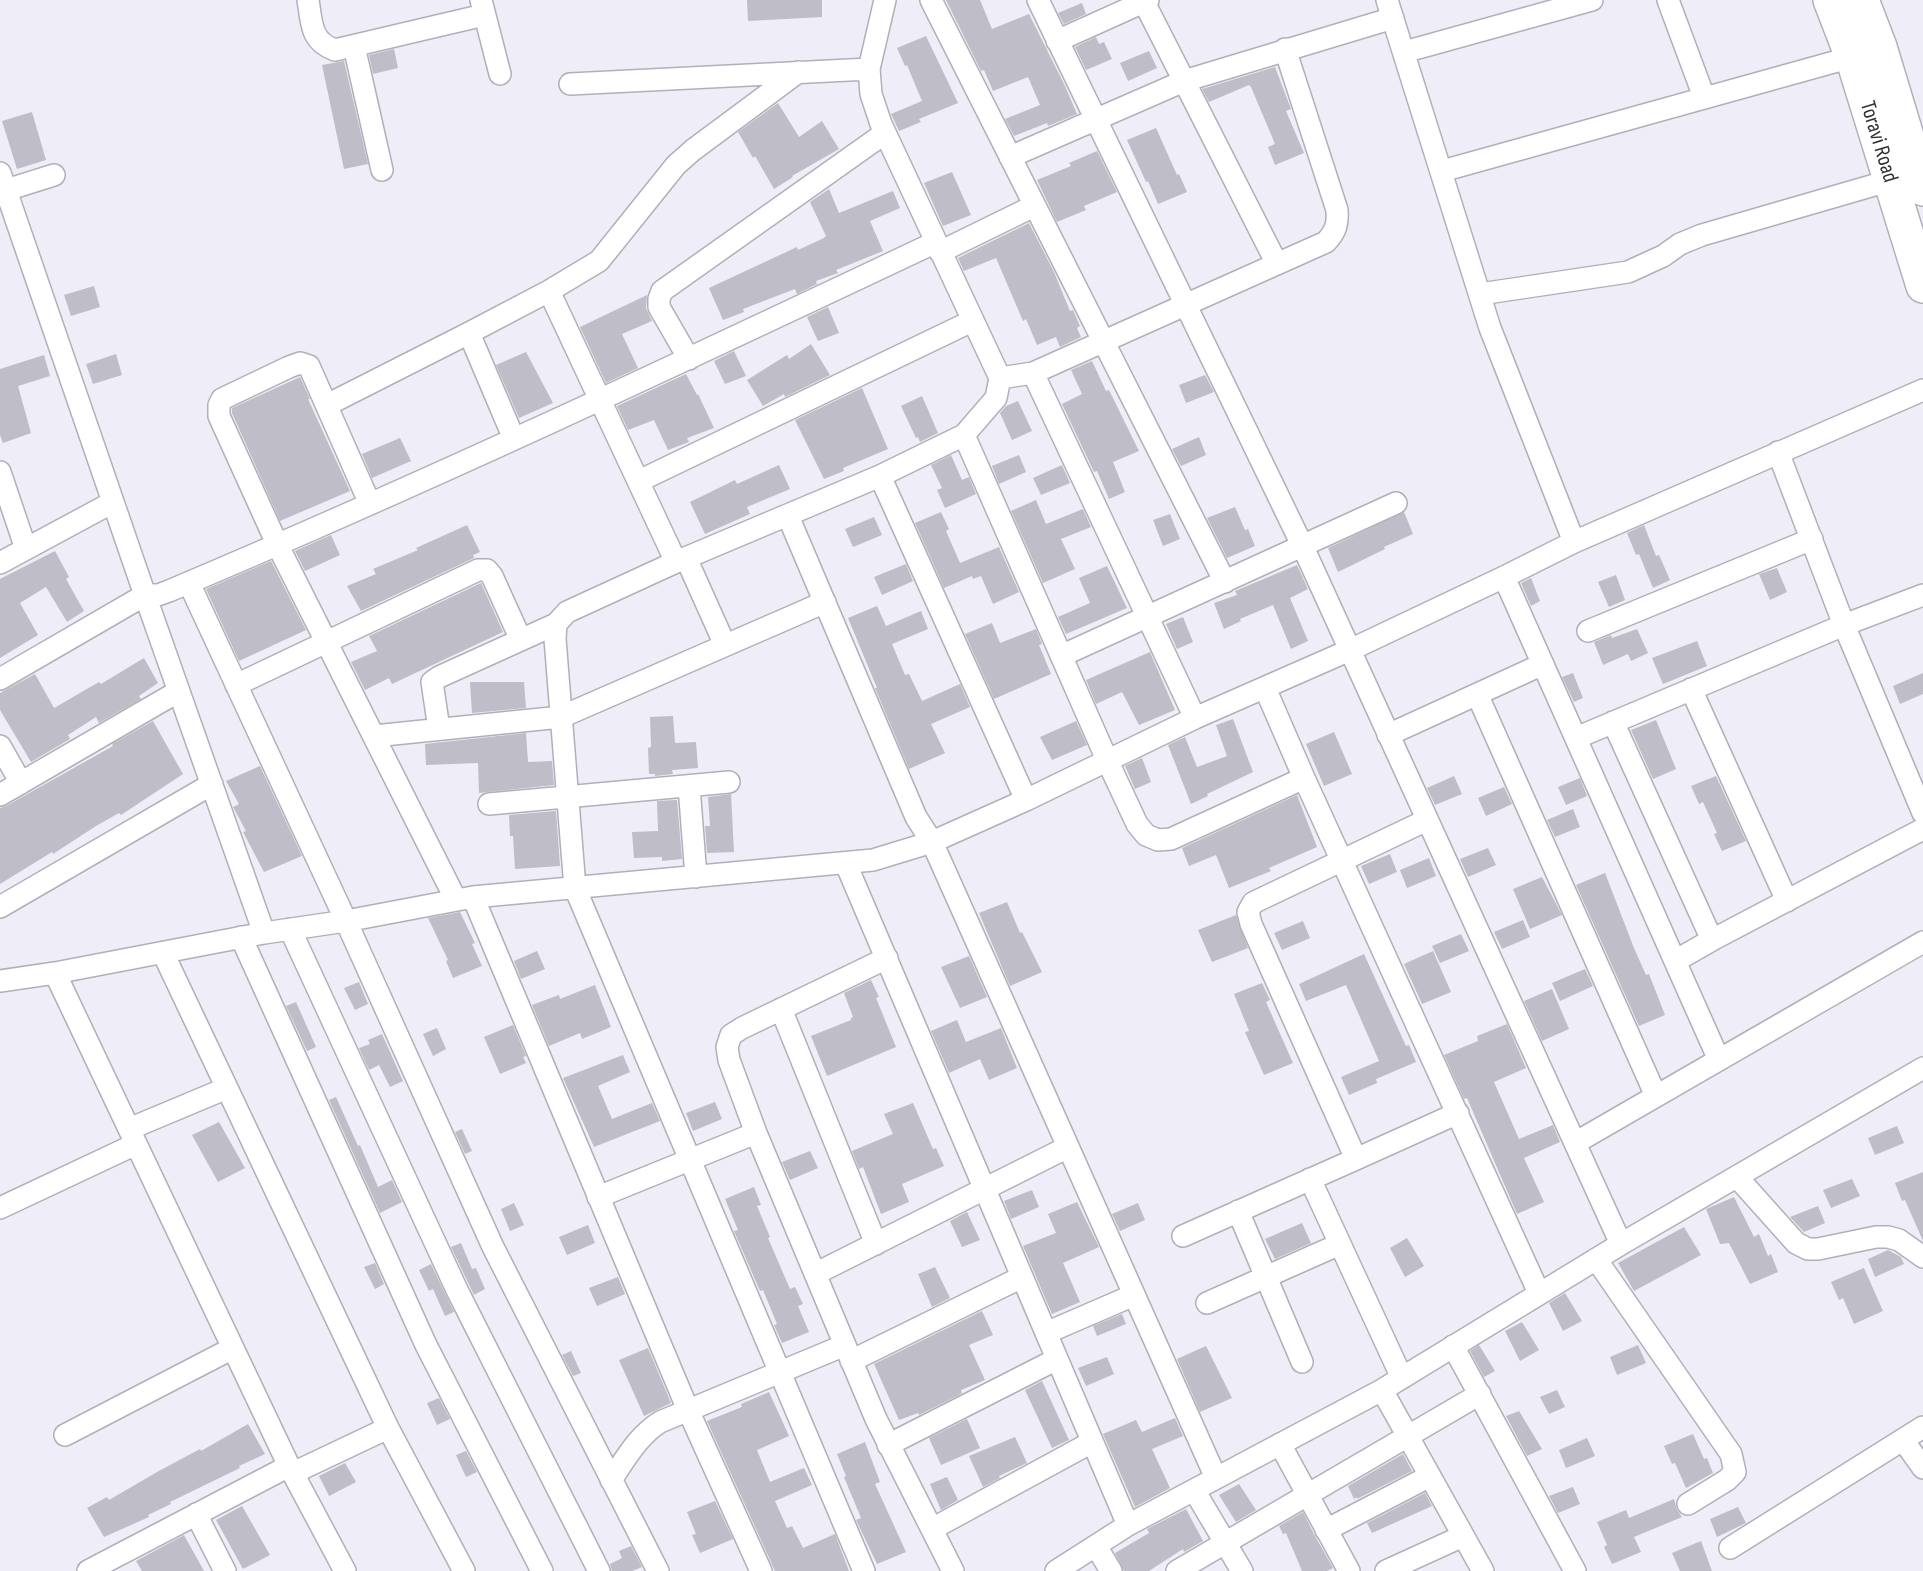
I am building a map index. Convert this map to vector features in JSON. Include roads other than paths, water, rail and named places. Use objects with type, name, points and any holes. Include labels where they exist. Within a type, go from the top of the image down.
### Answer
[{"type":"highway","name":"Toravi Road","points":[[1830,0],[1852,57],[1910,181]]},
{"type":"highway","name":"Toravi Road","points":[[1862,0],[1880,47],[1910,181],[1923,286]]},
{"type":"street","points":[[308,0],[314,33],[324,45],[335,50],[482,7],[500,74]]},
{"type":"street","points":[[439,729],[432,682],[440,676],[556,624],[567,612],[681,560],[880,476],[964,435],[996,398],[1000,378],[885,133],[871,94],[869,69],[885,0]]},
{"type":"street","points":[[931,0],[1225,582]]},
{"type":"street","points":[[1038,0],[1303,547],[1622,1244]]},
{"type":"street","points":[[1057,41],[1145,0],[1277,264]]},
{"type":"street","points":[[1404,52],[1592,0]]},
{"type":"street","points":[[1668,0],[1704,98]]},
{"type":"street","points":[[1010,157],[1184,81],[1285,49],[1390,9],[1490,328],[1574,542]]},
{"type":"street","points":[[354,46],[381,170]]},
{"type":"street","points":[[1000,378],[1033,373],[1185,303],[1326,242],[1336,231],[1337,210],[1285,49]]},
{"type":"street","points":[[1442,171],[1852,57]]},
{"type":"street","points":[[570,84],[869,69]]},
{"type":"street","points":[[327,405],[549,291],[598,261],[666,176],[693,150],[798,72]]},
{"type":"street","points":[[689,358],[659,307],[662,291],[885,133]]},
{"type":"street","points":[[54,175],[2,185],[264,933]]},
{"type":"street","points":[[1480,294],[1628,272],[1702,235],[1910,181]]},
{"type":"street","points":[[0,679],[145,595],[158,595],[278,546],[689,358],[1034,206]]},
{"type":"street","points":[[549,291],[639,482],[725,645]]},
{"type":"street","points":[[639,482],[972,321]]},
{"type":"street","points":[[469,333],[514,439]]},
{"type":"street","points":[[370,504],[309,366],[300,363],[222,399],[219,405],[219,416],[278,546],[374,736],[464,899],[598,1197],[688,1410],[761,1571]]},
{"type":"street","points":[[1033,373],[1195,718]]},
{"type":"street","points":[[0,981],[464,899],[846,864],[873,860],[932,842],[1108,762],[1195,718],[1350,650],[1574,542],[1923,390]]},
{"type":"street","points":[[964,435],[1108,762],[1137,824],[1146,835],[1158,840],[1171,839],[1305,778]]},
{"type":"street","points":[[1778,452],[1844,625],[1923,813]]},
{"type":"street","points":[[0,472],[26,549]]},
{"type":"street","points":[[880,476],[1026,800]]},
{"type":"street","points":[[0,563],[113,502]]},
{"type":"street","points":[[1061,656],[1396,503]]},
{"type":"street","points":[[788,516],[916,817],[932,842],[1216,1478]]},
{"type":"street","points":[[1588,631],[1812,539]]},
{"type":"street","points":[[237,685],[478,570],[487,570],[492,576],[521,640]]},
{"type":"street","points":[[1504,577],[1719,1060]]},
{"type":"street","points":[[189,583],[497,1256],[658,1571]]},
{"type":"street","points":[[1576,738],[1844,625],[1923,595]]},
{"type":"street","points":[[374,736],[561,717],[825,602]]},
{"type":"street","points":[[556,624],[555,639],[575,888],[864,1571]]},
{"type":"street","points":[[1388,735],[1543,663]]},
{"type":"street","points":[[1265,688],[1539,1293]]},
{"type":"street","points":[[1691,689],[1787,901]]},
{"type":"street","points":[[0,795],[179,691]]},
{"type":"street","points":[[1477,694],[1656,1096]]},
{"type":"street","points":[[1613,722],[1712,940]]},
{"type":"street","points":[[0,746],[21,783]]},
{"type":"street","points":[[489,804],[729,782]]},
{"type":"street","points":[[0,907],[212,784]]},
{"type":"street","points":[[689,786],[696,877]]},
{"type":"street","points":[[1356,1159],[1251,924],[1248,912],[1253,903],[1427,820]]},
{"type":"street","points":[[1676,961],[1923,829]]},
{"type":"street","points":[[846,864],[1128,1525]]},
{"type":"street","points":[[290,929],[457,1290],[598,1571]]},
{"type":"street","points":[[241,937],[426,1345],[542,1571]]},
{"type":"street","points":[[1575,1143],[1923,942]]},
{"type":"street","points":[[163,953],[388,1428],[464,1571]]},
{"type":"street","points":[[887,958],[731,1035],[727,1047],[729,1060],[756,1133],[848,1353],[888,1445],[953,1571]]},
{"type":"street","points":[[55,973],[291,1470],[345,1571]]},
{"type":"street","points":[[781,1010],[876,1244]]},
{"type":"street","points":[[1056,1571],[1128,1525],[1382,1390],[1596,1259],[1922,1070]]},
{"type":"street","points":[[0,1208],[132,1136],[227,1088]]},
{"type":"street","points":[[1183,1236],[1458,1113]]},
{"type":"street","points":[[598,1197],[756,1133]]},
{"type":"street","points":[[815,1274],[1068,1147]]},
{"type":"street","points":[[1737,1177],[1796,1243],[1808,1249],[1888,1237],[1899,1240],[1923,1257]]},
{"type":"street","points":[[1310,1179],[1402,1378]]},
{"type":"street","points":[[1238,1211],[1302,1362]]},
{"type":"street","points":[[1207,1304],[1340,1244]]},
{"type":"street","points":[[1596,1259],[1731,1454],[1735,1472],[1727,1480],[1688,1504]]},
{"type":"street","points":[[611,1480],[637,1441],[660,1422],[780,1373],[848,1353],[1022,1277]]},
{"type":"street","points":[[1046,1333],[1134,1295]]},
{"type":"street","points":[[1453,1346],[1575,1571]]},
{"type":"street","points":[[66,1435],[233,1348]]},
{"type":"street","points":[[888,1445],[1057,1359]]},
{"type":"street","points":[[1382,1390],[1483,1571]]},
{"type":"street","points":[[1178,1571],[1480,1394]]},
{"type":"street","points":[[1730,1548],[1923,1427]]},
{"type":"street","points":[[88,1571],[196,1514],[388,1428]]},
{"type":"street","points":[[1902,1440],[1923,1468]]},
{"type":"street","points":[[932,1529],[1092,1442]]},
{"type":"street","points":[[1280,1444],[1349,1571]]},
{"type":"street","points":[[1326,1530],[1430,1476]]},
{"type":"street","points":[[1194,1490],[1242,1571]]},
{"type":"street","points":[[196,1514],[225,1571]]},
{"type":"street","points":[[1386,1571],[1463,1536]]},
{"type":"street","points":[[1095,1546],[1111,1571]]}]
